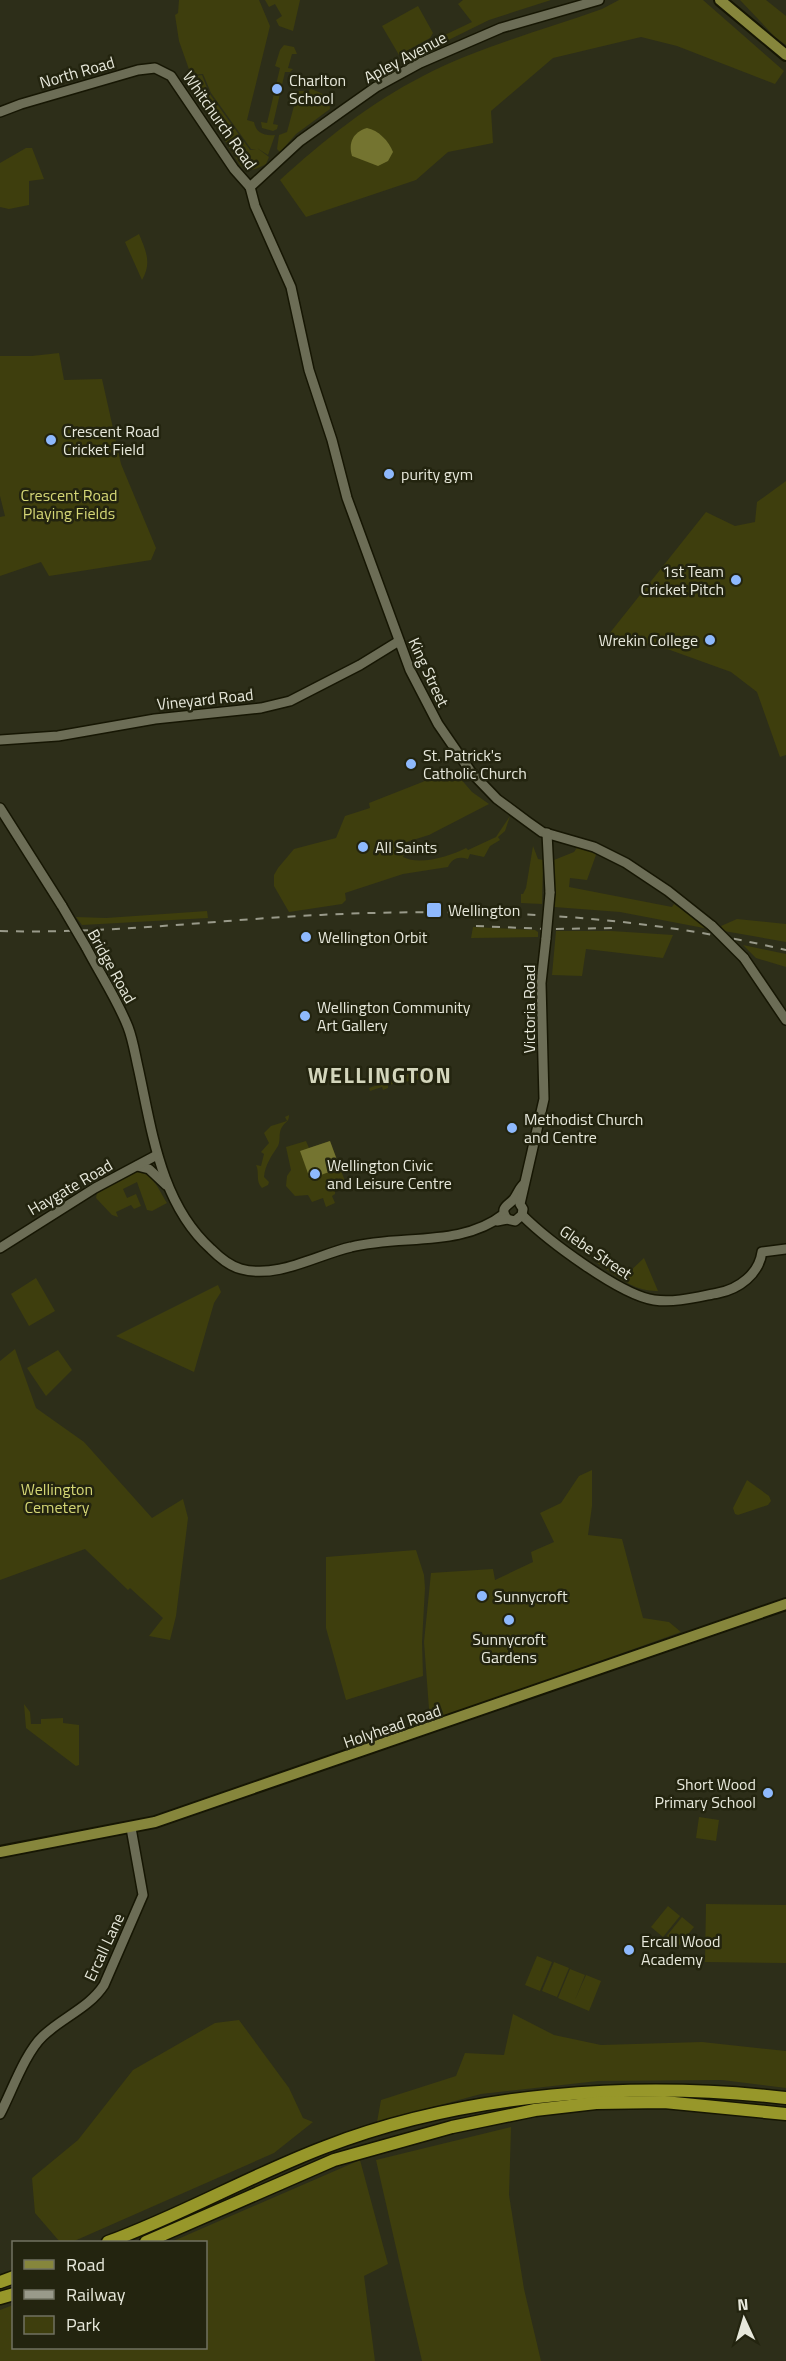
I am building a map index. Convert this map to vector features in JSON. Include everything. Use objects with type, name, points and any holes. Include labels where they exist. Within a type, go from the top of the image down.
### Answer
[{"type":"highway","points":[[110,2241],[324,2147],[386,2127],[448,2112],[532,2097],[593,2092],[664,2090],[723,2092],[786,2098]]},
{"type":"highway","points":[[148,2241],[334,2160],[452,2127],[535,2110],[596,2103],[664,2102],[786,2114]]},
{"type":"main road","points":[[720,0],[786,55]]},
{"type":"main road","name":"Holyhead Road","points":[[0,1852],[155,1822],[291,1777],[786,1604]]},
{"type":"street","name":"Apley Avenue","points":[[250,187],[300,141],[376,87],[403,72],[501,28],[599,0]]},
{"type":"street","name":"North Road","points":[[0,112],[138,70],[155,68],[164,71]]},
{"type":"street","name":"Whitchurch Road","points":[[164,71],[171,76],[186,96],[234,169],[250,187]]},
{"type":"street","name":"King Street","points":[[250,187],[255,206],[291,286],[309,370],[332,440],[346,498],[399,641],[427,706],[471,772],[497,799],[547,833],[594,847],[668,891],[712,926],[744,958],[786,1020]]},
{"type":"street","name":"Vineyard Road","points":[[0,740],[58,736],[155,719],[261,708],[290,701],[360,665],[399,641]]},
{"type":"street","name":"Bridge Road","points":[[0,808],[62,906],[129,1028],[157,1155],[171,1191]]},
{"type":"street","name":"Victoria Road","points":[[516,1203],[524,1184],[544,1099],[541,983],[550,893],[547,833]]},
{"type":"street","name":"Haygate Road","points":[[0,1248],[95,1188],[157,1155]]},
{"type":"street","points":[[137,1166],[157,1175],[171,1191],[189,1226],[203,1242],[225,1261],[238,1268],[249,1270],[278,1269],[359,1245],[463,1234],[477,1231],[505,1216],[512,1221],[520,1218]]},
{"type":"street","name":"Victoria Road","points":[[505,1216],[505,1205],[516,1203]]},
{"type":"street","name":"Victoria Road","points":[[516,1203],[523,1209],[520,1218]]},
{"type":"street","name":"Glebe Street","points":[[520,1218],[622,1288],[637,1296],[658,1300],[685,1299],[725,1292],[745,1282],[754,1271],[762,1252],[786,1249]]},
{"type":"street","name":"Ercall Lane","points":[[0,2114],[40,2038],[96,1998],[104,1985],[143,1895],[131,1828]]},
{"type":"green space","points":[[179,0],[259,0],[270,26],[247,120],[254,122],[261,133],[275,135],[268,155],[257,148],[269,157],[266,164],[256,169],[246,169],[240,165],[197,95],[190,77],[202,75],[209,93],[250,150],[256,149],[251,149],[211,93],[203,74],[191,75],[179,41],[175,15],[178,13]]},
{"type":"green space","points":[[265,0],[300,0],[293,31],[279,26],[276,20],[282,16],[275,4],[269,7]]},
{"type":"green space","points":[[463,0],[551,0],[489,20],[410,59],[409,52],[472,22],[458,4]]},
{"type":"green space","points":[[619,0],[703,0],[784,71],[775,84],[677,46],[641,37],[553,58],[491,111],[493,143],[448,152],[416,180],[306,217],[280,180],[348,123],[384,98],[423,76],[466,56],[602,9]]},
{"type":"green space","points":[[740,0],[766,0],[786,16],[786,45],[775,37]]},
{"type":"green space","points":[[418,6],[433,33],[430,38],[399,55],[382,26]]},
{"type":"green space","points":[[284,45],[294,47],[297,54],[292,54],[288,68],[293,69],[285,72],[273,124],[278,125],[273,131],[262,128],[261,122],[267,123],[280,68],[275,66]]},
{"type":"green space","points":[[311,89],[325,96],[329,101],[330,109],[296,134],[280,152],[277,149],[279,135],[287,132],[298,91]]},
{"type":"green space","points":[[26,148],[32,148],[44,179],[29,181],[29,205],[9,209],[0,207],[0,163]]},
{"type":"green space","points":[[139,234],[147,262],[142,280],[125,242]]},
{"type":"green space","name":"Crescent Road Playing Fields","points":[[59,353],[64,380],[102,379],[121,464],[156,548],[151,560],[49,576],[41,562],[0,576],[0,517],[5,516],[0,496],[0,356]]},
{"type":"green space","name":"Wrekin College","points":[[786,481],[786,755],[780,757],[757,692],[731,672],[659,646],[609,634],[706,512],[735,526],[755,522],[757,502]]},
{"type":"green space","points":[[453,770],[472,792],[489,804],[429,835],[403,843],[405,851],[403,857],[418,861],[444,857],[466,848],[468,850],[496,837],[510,816],[505,831],[498,837],[500,840],[490,846],[484,857],[470,854],[468,859],[454,860],[448,867],[403,874],[345,893],[346,900],[342,904],[289,912],[274,886],[274,875],[294,849],[336,838],[345,816],[370,808],[369,803]]},
{"type":"green space","points":[[579,845],[597,852],[587,880],[570,878],[569,887],[672,907],[674,904],[709,929],[620,912],[554,907],[554,860],[574,852]]},
{"type":"green space","points":[[533,846],[538,859],[543,860],[542,904],[521,903],[521,894],[526,888]]},
{"type":"green space","points":[[207,911],[208,918],[82,925],[76,917],[106,918]]},
{"type":"green space","points":[[737,919],[786,924],[786,942],[724,931],[721,926]]},
{"type":"green space","points":[[473,927],[535,930],[538,932],[538,937],[471,938]]},
{"type":"green space","points":[[556,931],[611,931],[673,935],[663,958],[586,949],[582,976],[552,975]]},
{"type":"green space","points":[[743,945],[786,954],[786,967],[756,958]]},
{"type":"green space","points":[[440,1070],[441,1075],[388,1085],[388,1088],[383,1090],[382,1087],[370,1091],[369,1088],[417,1071]]},
{"type":"green space","points":[[287,1121],[281,1129],[278,1146],[266,1168],[264,1177],[269,1182],[268,1185],[262,1188],[256,1165],[261,1166],[264,1154],[261,1152],[269,1143],[264,1133],[271,1126]]},
{"type":"green space","name":"Wellington Civic and Leisure Centre","points":[[306,1141],[309,1148],[330,1141],[346,1184],[344,1188],[335,1191],[332,1196],[335,1203],[326,1207],[323,1198],[312,1202],[308,1195],[295,1196],[286,1186],[287,1176],[291,1170],[286,1147]]},
{"type":"green space","points":[[136,1171],[142,1172],[151,1179],[167,1203],[152,1211],[147,1210],[137,1182],[123,1189],[127,1198],[136,1194],[141,1206],[134,1209],[131,1205],[116,1212],[118,1217],[112,1215],[96,1198],[97,1193]]},
{"type":"green space","points":[[599,1256],[625,1276],[644,1258],[658,1291],[641,1289],[625,1282],[596,1262]]},
{"type":"green space","points":[[36,1278],[55,1311],[29,1326],[11,1294]]},
{"type":"green space","points":[[218,1285],[221,1292],[214,1303],[194,1372],[116,1336]]},
{"type":"green space","name":"Wellington Cemetery","points":[[15,1349],[36,1408],[84,1442],[152,1518],[183,1499],[188,1518],[176,1616],[170,1640],[149,1636],[163,1618],[130,1588],[128,1590],[85,1549],[0,1580],[0,1361]]},
{"type":"green space","points":[[58,1350],[72,1370],[46,1396],[27,1368]]},
{"type":"green space","name":"Sunnycroft Gardens","points":[[592,1470],[592,1506],[588,1535],[622,1539],[643,1618],[669,1622],[681,1632],[430,1722],[424,1642],[431,1573],[493,1569],[495,1580],[533,1562],[531,1552],[554,1542],[540,1513],[561,1503],[579,1476]]},
{"type":"green space","points":[[747,1480],[769,1496],[771,1501],[768,1505],[738,1515],[735,1514],[733,1508]]},
{"type":"green space","points":[[416,1550],[424,1575],[425,1588],[423,1676],[346,1700],[326,1628],[326,1557]]},
{"type":"green space","points":[[24,1704],[30,1712],[31,1724],[41,1724],[41,1719],[63,1718],[63,1723],[79,1725],[79,1765],[76,1766],[26,1728]]},
{"type":"green space","points":[[699,1817],[719,1820],[716,1841],[696,1838]]},
{"type":"green space","points":[[706,1904],[786,1905],[786,1963],[705,1962]]},
{"type":"green space","points":[[668,1906],[680,1916],[663,1937],[651,1927]]},
{"type":"green space","points":[[682,1917],[694,1927],[677,1948],[665,1938]]},
{"type":"green space","points":[[537,1956],[552,1962],[540,1991],[525,1985]]},
{"type":"green space","points":[[554,1962],[569,1968],[557,1997],[542,1991]]},
{"type":"green space","points":[[570,1969],[585,1975],[575,2000],[586,1975],[601,1981],[589,2011],[558,1998]]},
{"type":"green space","points":[[513,2014],[554,2035],[601,2045],[702,2042],[786,2051],[786,2088],[722,2080],[598,2081],[481,2094],[377,2122],[381,2100],[456,2076],[465,2053],[504,2055]]},
{"type":"green space","points":[[239,2020],[289,2088],[303,2118],[313,2122],[274,2153],[74,2241],[59,2241],[35,2213],[32,2178],[78,2140],[133,2070],[215,2023]]},
{"type":"green space","points":[[511,2127],[509,2195],[524,2289],[541,2361],[422,2361],[376,2160]]},
{"type":"green space","points":[[360,2160],[388,2264],[364,2276],[375,2361],[0,2361],[0,2310],[12,2305],[12,2349],[207,2349],[207,2241],[173,2241]]},
{"type":"shaded area","points":[[367,128],[383,137],[393,152],[388,161],[378,166],[352,156],[351,142],[358,132]]},
{"type":"shaded area","name":"Wellington Civic and Leisure Centre","points":[[330,1141],[340,1168],[310,1179],[300,1151]]},
{"type":"railway","points":[[0,931],[75,931],[360,913],[483,913],[544,915],[665,927],[786,950]]},
{"type":"railway","points":[[476,926],[548,929],[616,928]]},
{"type":"place","name":"Charlton School","points":[[277,89]]},
{"type":"place","name":"Crescent Road Cricket Field","points":[[51,440]]},
{"type":"place","name":"purity gym","points":[[389,474]]},
{"type":"place","name":"1st Team Cricket Pitch","points":[[736,580]]},
{"type":"place","name":"Wrekin College","points":[[710,640]]},
{"type":"place","name":"St. Patrick's Catholic Church","points":[[411,764]]},
{"type":"place","name":"All Saints","points":[[363,847]]},
{"type":"place","name":"Wellington","points":[[434,910]]},
{"type":"place","name":"Wellington Orbit","points":[[306,937]]},
{"type":"place","name":"Wellington Community Art Gallery","points":[[305,1016]]},
{"type":"place","name":"Methodist Church and Centre","points":[[512,1128]]},
{"type":"place","name":"Wellington Civic and Leisure Centre","points":[[315,1174]]},
{"type":"place","name":"Sunnycroft","points":[[482,1596]]},
{"type":"place","name":"Sunnycroft Gardens","points":[[509,1620]]},
{"type":"place","name":"Short Wood Primary School","points":[[768,1793]]},
{"type":"place","name":"Ercall Wood Academy","points":[[629,1950]]},
{"type":"district","name":"WELLINGTON","points":[[380,1075]]}]
